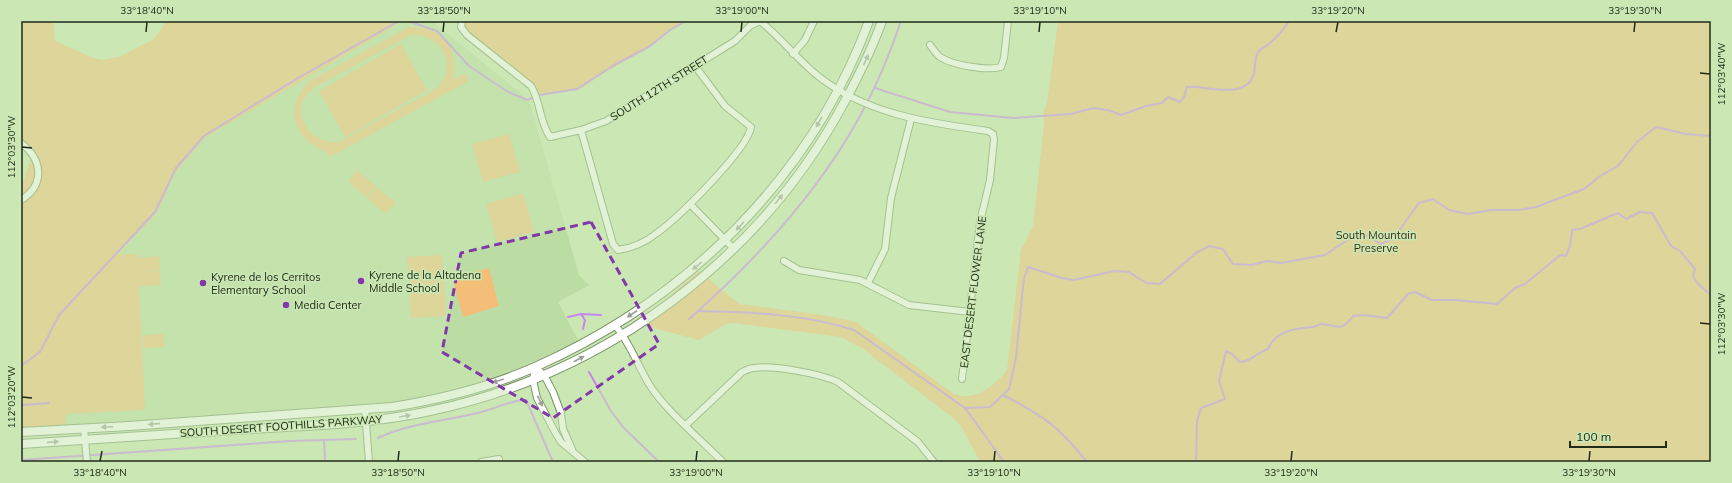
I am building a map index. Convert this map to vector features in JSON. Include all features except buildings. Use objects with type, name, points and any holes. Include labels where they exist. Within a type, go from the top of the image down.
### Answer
[{"type":"street","points":[[760,21],[793,54],[820,77],[838,89],[848,95],[911,119],[891,198],[885,249],[868,283]]},
{"type":"street","name":"SOUTH 12TH STREET","points":[[461,24],[466,34],[531,86],[536,94],[546,130],[550,136],[581,130],[616,116],[735,41],[750,26],[760,21]]},
{"type":"street","points":[[793,54],[805,40],[814,21]]},
{"type":"street","name":"SOUTH DESERT FOOTHILLS PARKWAY","points":[[21,432],[365,410],[426,401],[454,394],[534,367],[572,350],[615,325],[672,286],[726,240],[786,171],[811,136],[838,89],[869,21]]},
{"type":"street","name":"SOUTH DESERT FOOTHILLS PARKWAY","points":[[21,444],[367,422],[430,411],[465,402],[544,375],[624,335],[682,294],[734,249],[798,176],[827,133],[867,60],[882,21]]},
{"type":"street","points":[[930,45],[939,57],[955,64],[994,69],[1001,67],[1004,58],[1008,21]]},
{"type":"street","points":[[581,130],[613,244],[618,250],[642,242],[657,233],[690,204],[724,167],[750,135],[751,127],[725,106],[695,66]]},
{"type":"street","name":"EAST DESERT FLOWER LANE","points":[[911,119],[946,126],[988,131],[993,134],[994,139],[990,180],[980,222],[962,379]]},
{"type":"street","points":[[21,143],[32,154],[38,166],[38,176],[34,189],[21,200]]},
{"type":"street","points":[[690,204],[734,249]]},
{"type":"street","points":[[784,262],[799,270],[852,278],[868,283],[909,305],[970,312]]},
{"type":"street","points":[[615,325],[624,335],[649,384],[662,401],[723,462]]},
{"type":"street","points":[[534,367],[544,375],[553,392],[561,413],[563,429],[572,450]]},
{"type":"street","points":[[534,367],[533,380],[537,398],[561,442],[584,462]]},
{"type":"street","points":[[686,425],[742,372],[754,368],[809,373],[825,376],[838,382],[918,442],[934,462]]},
{"type":"street","points":[[365,410],[369,462]]},
{"type":"street","points":[[221,420],[221,431]]},
{"type":"street","points":[[84,429],[86,461]]},
{"type":"street","points":[[481,462],[499,459]]},
{"type":"highlighted area","points":[[591,222],[659,344],[553,418],[442,352],[461,253]]},
{"type":"shaded area","points":[[400,21],[432,21],[529,100],[579,275],[589,285],[558,302],[579,342],[524,367],[476,383],[394,403],[357,408],[66,426],[61,316],[153,217],[160,207],[176,171],[206,137],[398,24]]},
{"type":"green space","points":[[21,21],[53,21],[55,41],[93,58],[102,60],[119,57],[154,39],[167,21],[400,21],[398,24],[206,137],[176,171],[160,207],[153,217],[118,254],[137,254],[138,258],[159,256],[160,270],[138,272],[160,271],[161,285],[139,286],[145,410],[66,414],[66,426],[21,429],[21,190],[32,154],[21,143]]},
{"type":"green space","points":[[462,21],[687,21],[666,32],[647,49],[607,71],[579,90],[536,94],[531,86],[467,35]]},
{"type":"green space","name":"South Mountain Preserve","points":[[1058,21],[1711,21],[1711,462],[980,462],[961,426],[952,417],[863,349],[841,337],[734,323],[726,324],[699,340],[634,321],[658,306],[699,271],[739,304],[829,316],[856,322],[954,394],[969,396],[984,391],[990,387],[997,382],[1007,370],[1021,250],[1033,226],[1044,125],[1043,112],[1047,104]]},
{"type":"green space","points":[[409,27],[431,30],[446,41],[451,49],[453,58],[453,80],[465,73],[469,81],[330,157],[311,143],[297,127],[294,111],[296,103],[304,87],[310,81]],"holes":[[[411,35],[422,36],[432,40],[445,54],[447,63],[446,72],[442,82],[434,90],[339,142],[327,141],[317,137],[309,130],[304,122],[302,112],[303,103],[308,94],[317,86]]]},
{"type":"green space","points":[[401,44],[427,90],[345,137],[319,91]]},
{"type":"green space","points":[[509,134],[520,172],[483,182],[472,144]]},
{"type":"green space","points":[[357,170],[376,186],[366,197],[348,181]]},
{"type":"green space","points":[[377,187],[396,203],[386,214],[367,198]]},
{"type":"green space","points":[[523,193],[534,232],[497,242],[486,204]]},
{"type":"green space","points":[[442,255],[446,316],[411,318],[407,257]]},
{"type":"green space","points":[[489,268],[499,306],[463,317],[452,278]]},
{"type":"green space","points":[[164,334],[165,347],[143,348],[143,335]]},
{"type":"waterway","points":[[21,366],[40,352],[59,315],[155,212],[176,168],[204,136],[298,78],[399,21]]},
{"type":"waterway","points":[[408,21],[437,31],[469,66],[508,92],[527,100],[540,95],[577,89],[616,64],[650,46],[670,30],[686,21]]},
{"type":"waterway","points":[[689,319],[714,297],[761,250],[784,225],[825,172],[860,116],[872,93],[883,69],[901,21]]},
{"type":"waterway","points":[[875,88],[950,112],[1013,118],[1071,114],[1093,108],[1108,110],[1121,115],[1146,106],[1162,103],[1168,97],[1180,102],[1184,97],[1187,87],[1224,90],[1243,87],[1250,82],[1254,74],[1255,60],[1259,51],[1269,44],[1289,21]]},
{"type":"waterway","points":[[965,408],[990,407],[1009,389],[1016,358],[1024,278],[1028,267],[1062,278],[1074,280],[1114,271],[1129,272],[1146,283],[1160,284],[1196,253],[1209,246],[1223,249],[1233,264],[1251,265],[1268,261],[1281,263],[1325,255],[1355,235],[1367,236],[1381,244],[1393,239],[1419,203],[1433,199],[1449,210],[1468,214],[1491,210],[1519,210],[1536,207],[1584,189],[1600,176],[1618,166],[1637,142],[1656,127],[1686,134],[1711,136]]},
{"type":"waterway","points":[[1196,462],[1197,421],[1201,408],[1225,399],[1219,381],[1226,351],[1232,354],[1240,362],[1251,359],[1268,349],[1271,343],[1281,334],[1292,330],[1314,327],[1321,324],[1338,327],[1345,325],[1353,316],[1364,315],[1387,318],[1408,294],[1415,292],[1432,300],[1456,300],[1497,304],[1515,288],[1525,284],[1561,255],[1566,256],[1570,246],[1572,230],[1580,229],[1618,213],[1626,219],[1640,212],[1652,213],[1671,246],[1680,251],[1695,269],[1693,277],[1699,285],[1711,295]]},
{"type":"waterway","points":[[698,311],[757,313],[797,317],[816,320],[854,330],[965,408],[1004,462]]},
{"type":"waterway","points":[[581,314],[585,320],[583,329]]},
{"type":"waterway","points":[[568,317],[581,314],[601,315]]},
{"type":"waterway","points":[[589,372],[611,411],[623,427],[659,462]]},
{"type":"waterway","points":[[1003,395],[1029,409],[1050,423],[1067,439],[1087,462]]},
{"type":"waterway","points":[[378,438],[404,428],[472,414],[511,402],[526,400],[553,462]]},
{"type":"waterway","points":[[21,405],[49,403]]},
{"type":"waterway","points":[[21,460],[290,441],[356,439]]},
{"type":"waterway","points":[[324,440],[325,462]]},
{"type":"place","name":"Kyrene de la Altadena Middle School","points":[[361,281]]},
{"type":"place","name":"Kyrene de los Cerritos Elementary School","points":[[203,283]]},
{"type":"place","name":"Media Center","points":[[286,305]]}]
